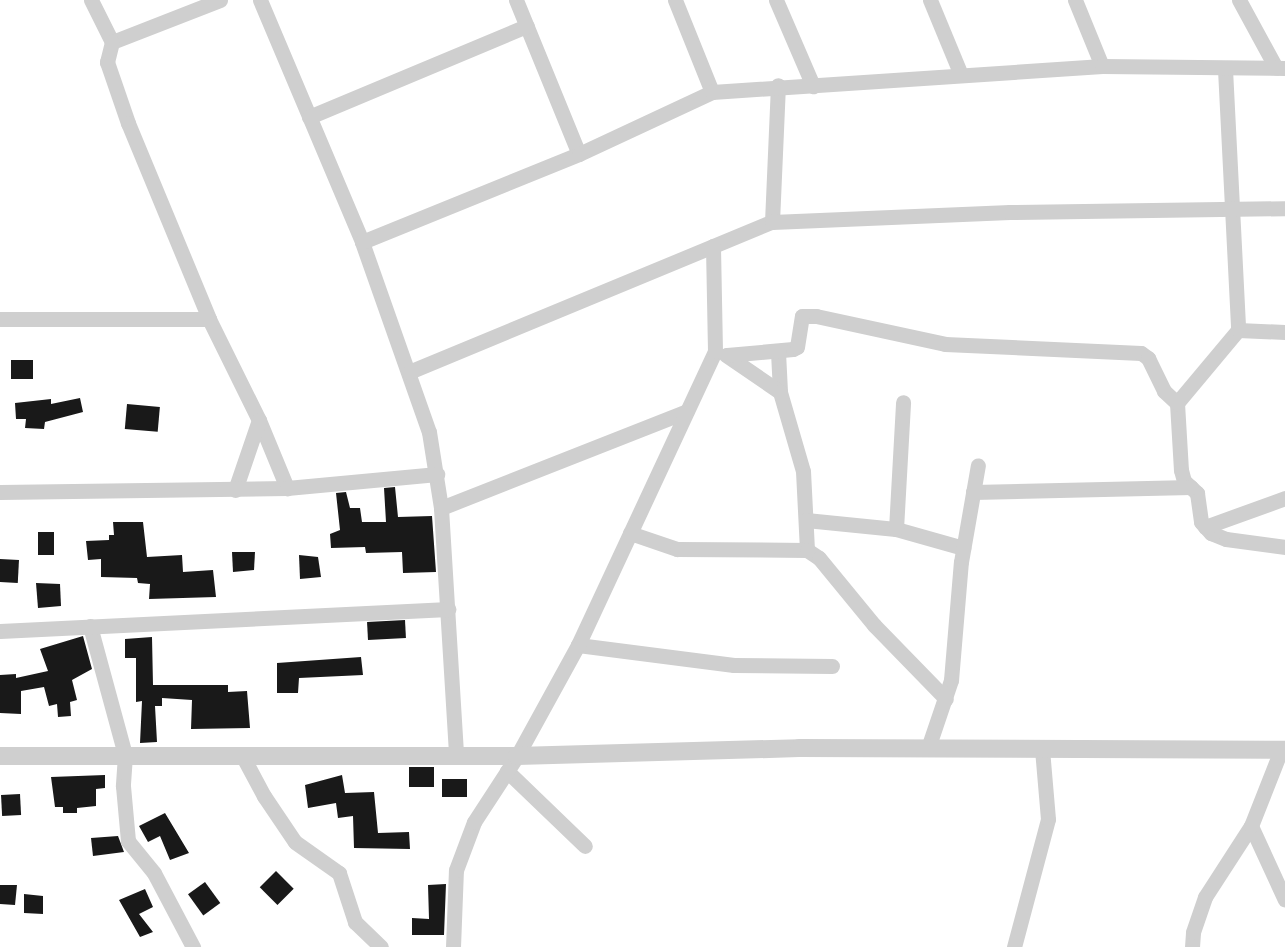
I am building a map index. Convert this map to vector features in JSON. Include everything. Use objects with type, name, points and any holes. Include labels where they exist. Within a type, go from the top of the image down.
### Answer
[{"type":"street","points":[[91,0],[112,42]]},
{"type":"street","points":[[220,0],[112,42],[107,54],[111,78],[209,319],[259,420],[287,488]]},
{"type":"street","points":[[260,0],[362,242],[429,432],[441,508],[456,755]]},
{"type":"street","points":[[516,0],[579,154]]},
{"type":"street","points":[[675,0],[712,92]]},
{"type":"street","points":[[776,0],[813,86]]},
{"type":"street","points":[[930,0],[961,75]]},
{"type":"street","points":[[1075,0],[1102,66]]},
{"type":"street","points":[[1239,0],[1280,68]]},
{"type":"street","points":[[309,118],[527,26]]},
{"type":"street","points":[[362,242],[579,154],[712,92],[778,85],[813,86],[1102,66],[1225,69],[1280,68]]},
{"type":"street","points":[[1225,69],[1234,210],[1238,330],[1178,403],[1181,470],[1184,481],[1197,493],[1205,527],[1226,539],[1285,547]]},
{"type":"street","points":[[772,222],[778,85]]},
{"type":"street","points":[[409,372],[772,222],[1010,212],[1285,208]]},
{"type":"street","points":[[453,947],[456,870],[474,822],[512,764],[578,644],[687,411],[721,353],[714,246]]},
{"type":"street","points":[[721,353],[778,352],[797,347],[802,316],[816,316],[945,344],[1132,351],[1148,358],[1164,391],[1178,403]]},
{"type":"street","points":[[0,319],[209,319]]},
{"type":"street","points":[[1238,330],[1285,332]]},
{"type":"street","points":[[778,352],[780,392],[803,471],[807,550]]},
{"type":"street","points":[[721,353],[780,392]]},
{"type":"street","points":[[896,529],[903,402]]},
{"type":"street","points":[[441,508],[687,411]]},
{"type":"street","points":[[235,490],[259,420]]},
{"type":"street","points":[[928,748],[946,699],[963,548],[978,465]]},
{"type":"street","points":[[0,492],[287,488],[437,474]]},
{"type":"street","points":[[973,492],[1191,487]]},
{"type":"street","points":[[1205,527],[1285,498]]},
{"type":"street","points":[[806,520],[896,529],[963,548]]},
{"type":"street","points":[[630,533],[677,550],[807,550],[819,558],[874,625],[946,699]]},
{"type":"street","points":[[0,631],[448,609]]},
{"type":"street","points":[[90,626],[125,755],[123,786],[128,841],[154,873],[193,947]]},
{"type":"street","points":[[578,644],[734,665],[832,666]]},
{"type":"street","points":[[0,756],[456,755],[512,764],[790,748],[1283,750],[1251,826],[1205,897],[1193,932],[1192,947]]},
{"type":"street","points":[[1014,947],[1048,819],[1042,749]]},
{"type":"street","points":[[242,754],[264,796],[295,842],[339,873],[355,922],[381,947]]},
{"type":"street","points":[[512,764],[585,846]]},
{"type":"street","points":[[1251,826],[1285,900]]},
{"type":"building","points":[[11,360],[33,360],[33,379],[11,379]]},
{"type":"building","points":[[80,398],[83,412],[45,422],[44,429],[25,428],[26,419],[16,419],[15,403],[51,399],[51,404]]},
{"type":"building","points":[[127,404],[160,407],[158,432],[125,429]]},
{"type":"building","points":[[395,487],[398,517],[432,516],[436,572],[403,573],[402,552],[366,553],[365,547],[331,548],[330,534],[340,530],[336,493],[346,492],[350,508],[360,508],[362,522],[386,522],[384,488]]},
{"type":"building","points":[[113,522],[143,522],[147,557],[182,555],[183,572],[213,570],[216,597],[149,599],[150,584],[138,583],[137,578],[101,577],[101,559],[88,560],[86,541],[109,540],[109,535],[114,535]]},
{"type":"building","points":[[38,532],[54,532],[54,555],[38,555]]},
{"type":"building","points":[[232,552],[255,552],[254,570],[233,572]]},
{"type":"building","points":[[299,555],[318,557],[321,577],[300,579]]},
{"type":"building","points":[[0,559],[19,560],[18,583],[0,582]]},
{"type":"building","points":[[36,583],[60,584],[61,606],[38,608]]},
{"type":"building","points":[[405,620],[406,638],[368,640],[367,622]]},
{"type":"building","points":[[83,636],[92,669],[72,680],[77,700],[70,702],[71,716],[58,717],[57,704],[49,706],[44,687],[21,691],[21,714],[0,713],[0,675],[16,674],[16,678],[48,671],[40,649]]},
{"type":"building","points":[[152,637],[153,685],[228,685],[228,692],[247,691],[250,728],[191,729],[192,700],[162,698],[162,706],[155,706],[157,742],[140,743],[142,701],[136,702],[136,658],[125,658],[125,639]]},
{"type":"building","points":[[361,657],[363,675],[299,678],[298,693],[277,693],[277,663]]},
{"type":"building","points":[[409,767],[434,767],[434,787],[409,787]]},
{"type":"building","points":[[105,775],[105,788],[96,789],[96,806],[77,808],[77,813],[63,813],[63,807],[55,807],[51,777]]},
{"type":"building","points":[[342,775],[345,793],[374,792],[378,833],[409,832],[410,849],[354,848],[353,816],[338,818],[336,803],[308,808],[305,785]]},
{"type":"building","points":[[442,779],[467,779],[467,797],[442,797]]},
{"type":"building","points":[[20,794],[21,815],[2,816],[1,795]]},
{"type":"building","points":[[165,813],[189,853],[170,860],[160,836],[148,842],[139,826]]},
{"type":"building","points":[[118,836],[124,852],[93,856],[91,838]]},
{"type":"building","points":[[276,871],[294,889],[277,905],[260,887]]},
{"type":"building","points":[[205,882],[220,903],[203,915],[188,894]]},
{"type":"building","points":[[446,884],[444,935],[412,935],[412,918],[429,919],[428,885]]},
{"type":"building","points":[[0,885],[17,885],[15,905],[0,904]]},
{"type":"building","points":[[145,889],[153,907],[139,914],[153,932],[140,937],[119,900]]},
{"type":"building","points":[[24,894],[43,896],[43,914],[24,913]]}]
